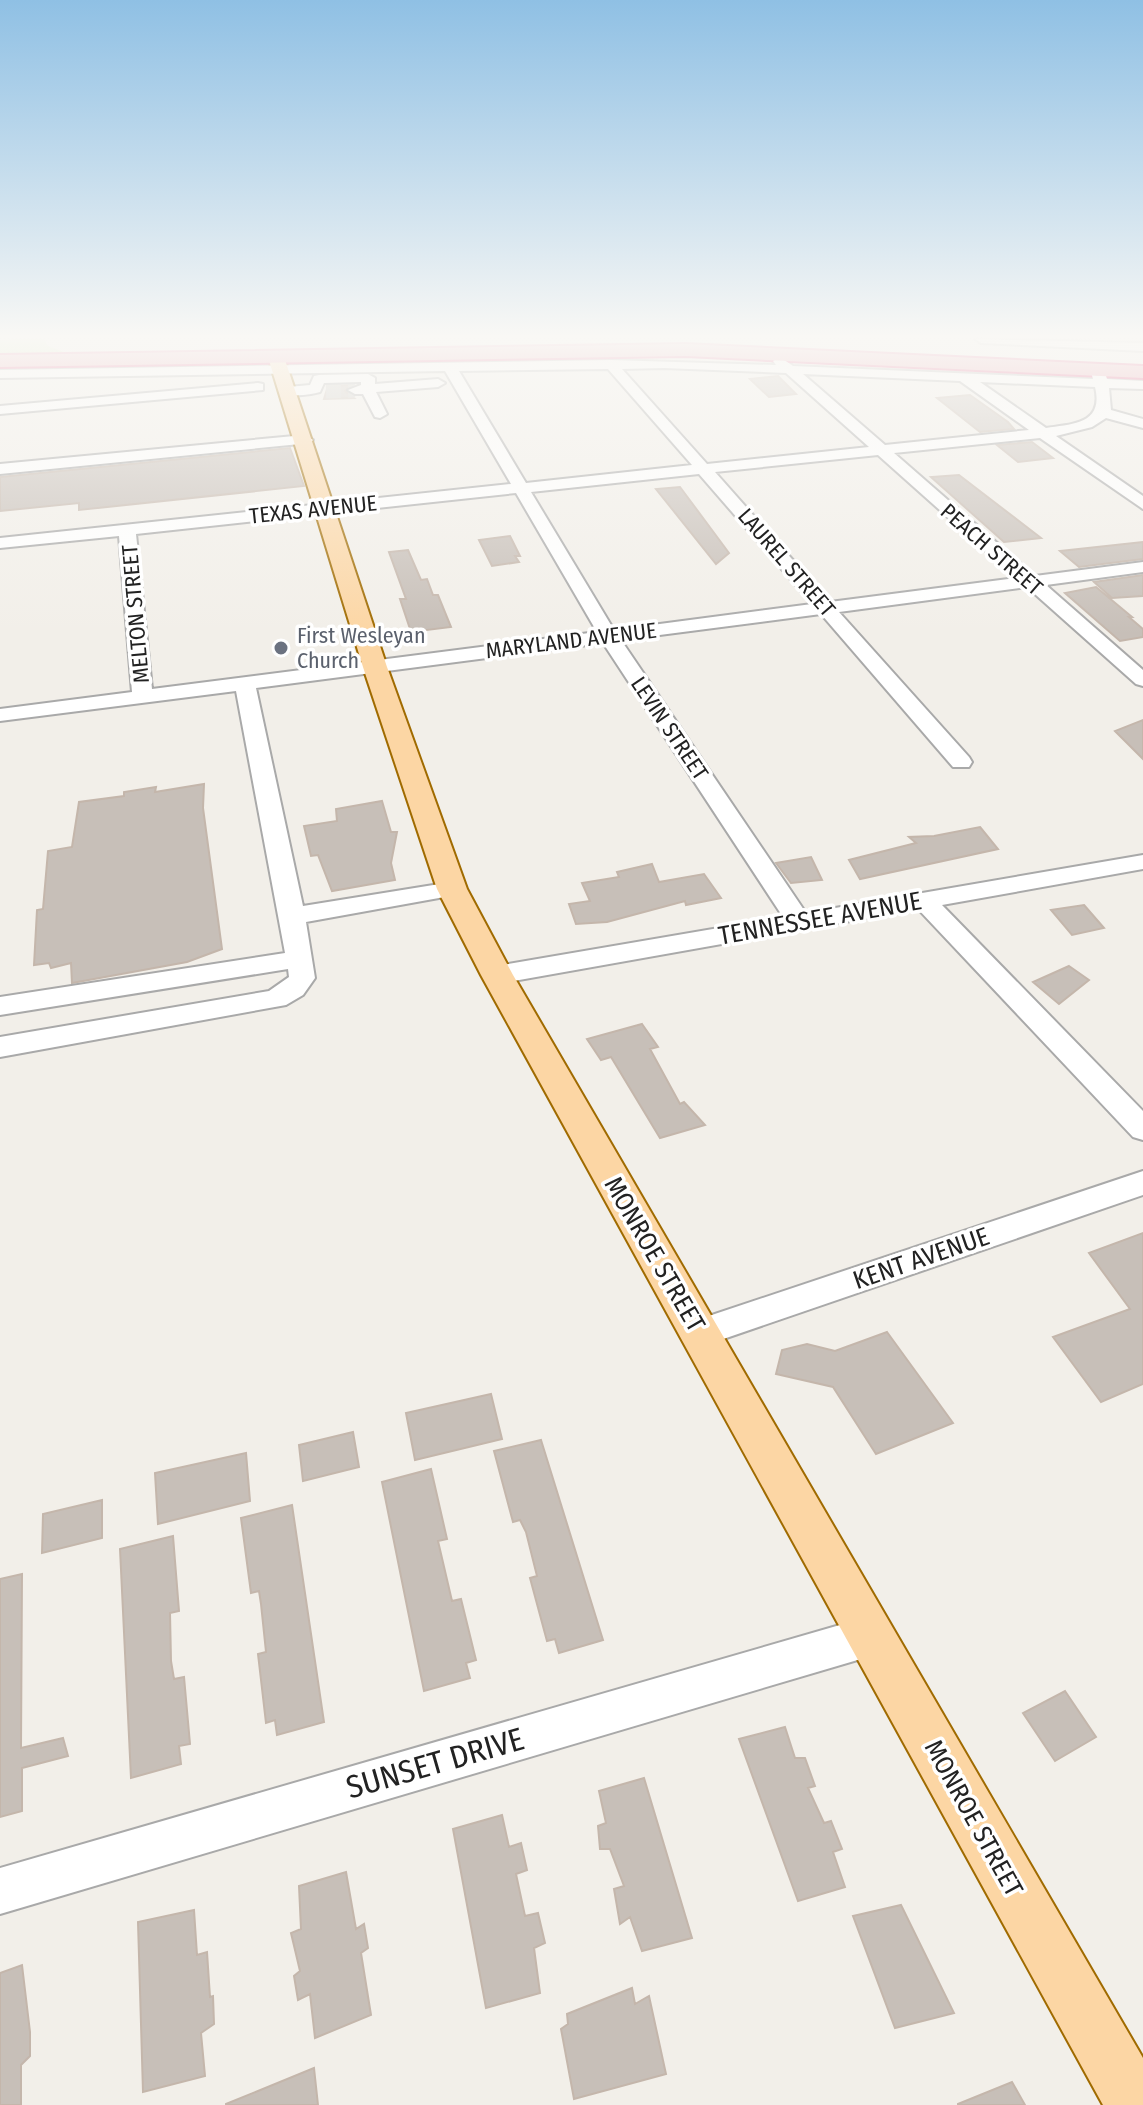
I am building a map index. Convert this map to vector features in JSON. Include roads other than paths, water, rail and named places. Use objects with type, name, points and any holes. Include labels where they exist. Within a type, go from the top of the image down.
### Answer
[{"type":"main road","name":"MONROE STREET","points":[[305,440],[375,667],[452,889],[497,975],[1136,2105]]},
{"type":"street","name":"LEVIN STREET","points":[[491,437],[608,635],[799,922]]},
{"type":"street","name":"LAUREL STREET","points":[[677,437],[961,762]]},
{"type":"street","name":"PEACH STREET","points":[[864,437],[1143,680]]},
{"type":"street","name":"TEXAS AVENUE","points":[[0,543],[1000,437]]},
{"type":"street","points":[[1050,437],[1143,504]]},
{"type":"street","points":[[0,469],[305,440]]},
{"type":"street","name":"MELTON STREET","points":[[127,529],[143,698]]},
{"type":"street","name":"MARYLAND AVENUE","points":[[0,715],[1143,567]]},
{"type":"street","points":[[0,1047],[276,999],[294,989],[302,978],[293,916],[245,685]]},
{"type":"street","name":"TENNESSEE AVENUE","points":[[497,975],[1143,862]]},
{"type":"street","points":[[293,916],[452,889]]},
{"type":"street","points":[[923,900],[1132,1105],[1143,1129]]},
{"type":"street","points":[[0,1006],[299,959]]},
{"type":"street","name":"KENT AVENUE","points":[[700,1333],[1143,1183]]},
{"type":"street","name":"SUNSET DRIVE","points":[[0,1891],[871,1636]]},
{"type":"place","name":"First Wesleyan Church","points":[[281,648]]}]
